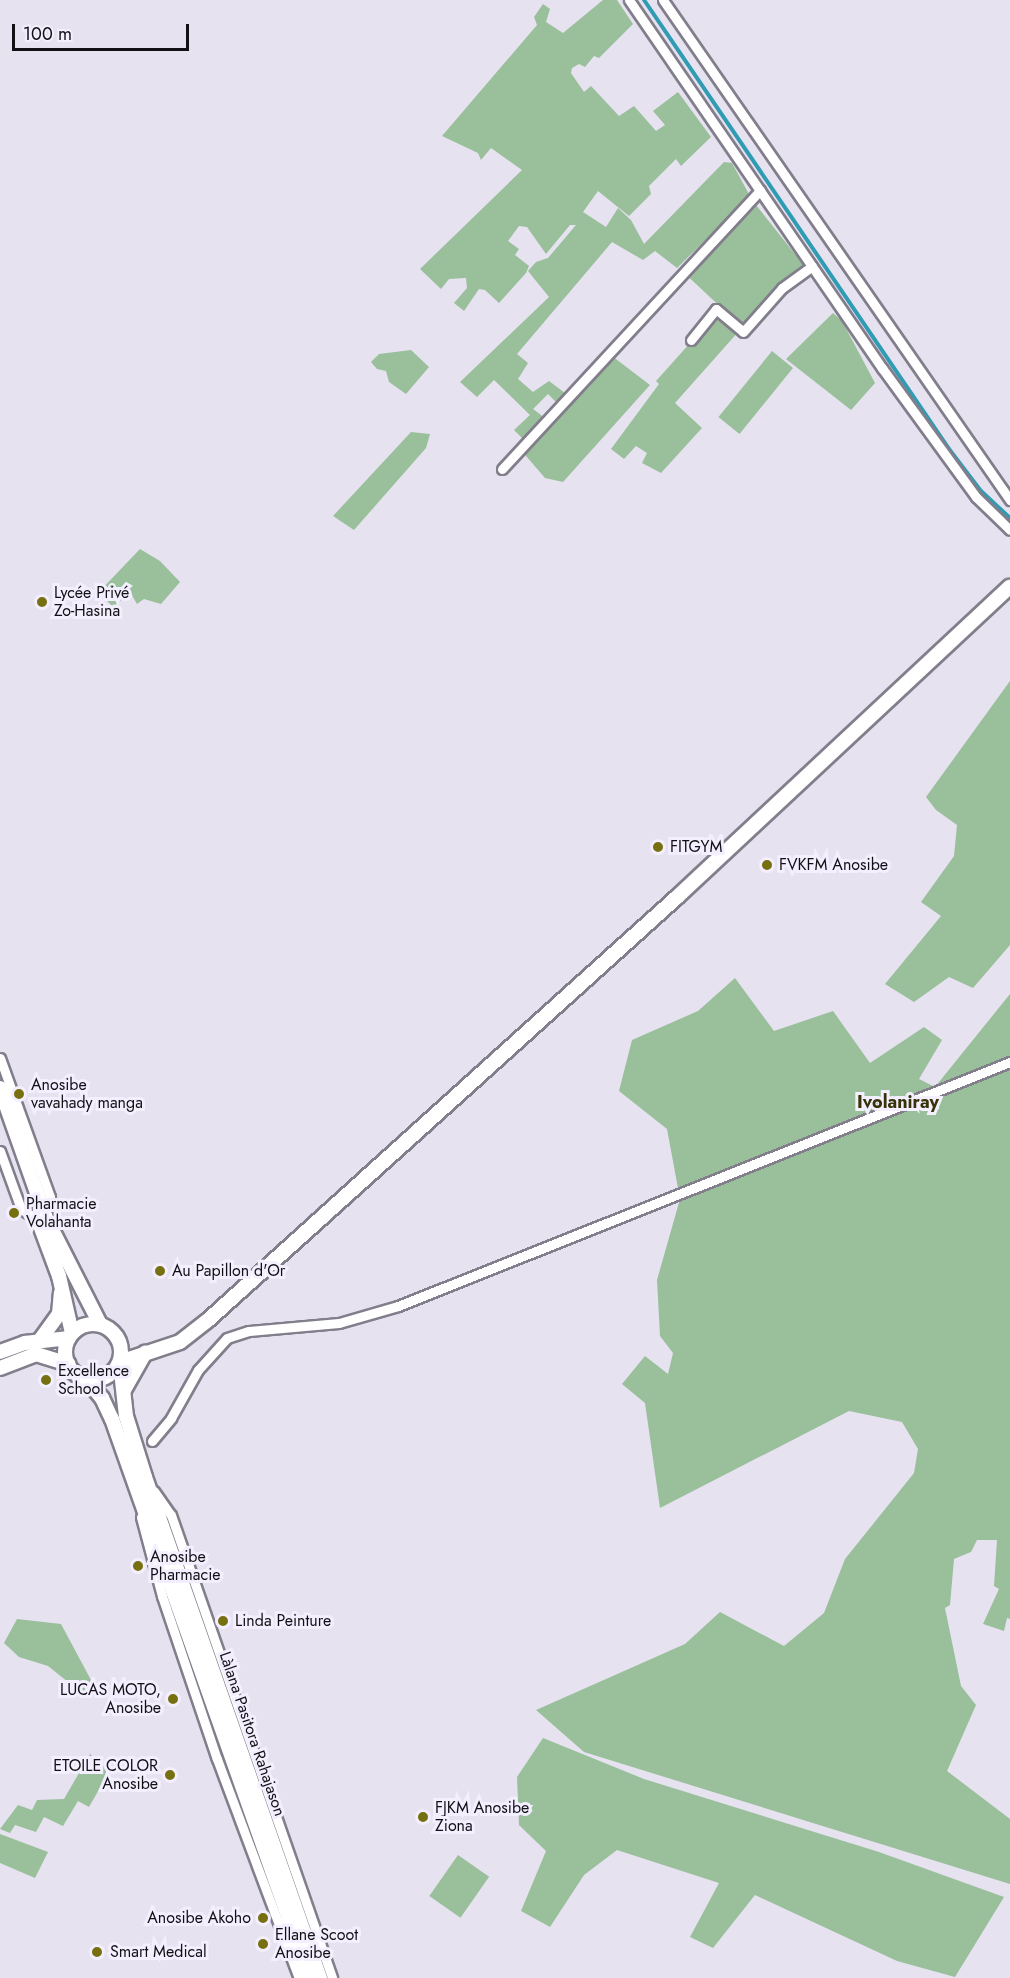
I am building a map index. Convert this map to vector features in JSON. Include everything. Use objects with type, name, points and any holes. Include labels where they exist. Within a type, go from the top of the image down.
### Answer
[{"type":"main road","points":[[120,1362],[180,1342],[207,1321],[642,929],[1010,587]]},
{"type":"main road","points":[[0,1088],[59,1276],[70,1336],[68,1364]]},
{"type":"main road","points":[[0,1116],[41,1218],[100,1324]]},
{"type":"main road","points":[[40,1340],[59,1314],[59,1276]]},
{"type":"main road","points":[[0,1352],[40,1340],[70,1336],[89,1323],[100,1324],[116,1334],[122,1353],[120,1362],[108,1376],[86,1379],[68,1364],[36,1354],[19,1357],[0,1368]]},
{"type":"main road","points":[[122,1395],[145,1353]]},
{"type":"main road","name":"Làlana Pasitora Rahajason","points":[[120,1362],[122,1395],[140,1481],[310,1978]]},
{"type":"main road","name":"Làlana Pasitora Rahajason","points":[[86,1379],[102,1398],[140,1481],[320,1978]]},
{"type":"street","points":[[629,0],[812,266],[976,497],[1010,530]]},
{"type":"street","points":[[663,0],[1010,500]]},
{"type":"street","points":[[502,469],[760,190]]},
{"type":"street","points":[[690,340],[716,309],[743,332],[782,288],[812,266]]},
{"type":"street","points":[[0,1058],[50,1197],[41,1218],[21,1209],[0,1151]]},
{"type":"street","points":[[152,1441],[171,1418],[198,1370],[227,1338],[257,1330],[339,1323],[398,1306],[1010,1062]]},
{"type":"street","points":[[140,1481],[162,1596],[299,1978]]},
{"type":"street","points":[[140,1481],[171,1515],[332,1978]]},
{"type":"green space","points":[[603,0],[617,0],[633,24],[599,58],[594,56],[585,67],[579,64],[572,68],[571,73],[584,92],[591,86],[619,116],[634,106],[656,131],[665,125],[653,111],[678,92],[711,137],[681,166],[676,159],[649,186],[651,194],[629,216],[598,191],[583,212],[606,227],[618,208],[631,220],[644,244],[724,162],[732,163],[750,196],[677,268],[655,251],[643,260],[612,242],[517,354],[528,363],[518,379],[533,392],[549,381],[565,393],[557,403],[548,394],[533,409],[545,418],[525,441],[514,430],[530,415],[494,380],[477,397],[460,382],[549,297],[528,271],[536,262],[548,258],[576,225],[570,225],[546,254],[527,227],[519,226],[508,241],[519,249],[515,255],[529,266],[526,273],[499,303],[485,290],[479,289],[464,311],[454,303],[467,288],[466,278],[449,279],[441,289],[420,269],[522,170],[491,148],[481,160],[478,153],[442,136],[537,25],[534,17],[543,4],[550,9],[546,22],[563,33]]},
{"type":"green space","points":[[752,200],[806,268],[784,279],[743,328],[680,269],[731,215]]},
{"type":"green space","points":[[717,313],[739,331],[675,403],[702,428],[661,473],[642,463],[647,453],[636,446],[624,459],[611,449],[659,384],[656,381]]},
{"type":"green space","points":[[833,313],[842,321],[875,383],[851,410],[786,359]]},
{"type":"green space","points":[[411,350],[429,367],[406,394],[389,382],[386,371],[377,369],[371,362],[379,354]]},
{"type":"green space","points":[[772,351],[793,368],[739,434],[719,417]]},
{"type":"green space","points":[[608,353],[650,385],[563,482],[545,478],[520,449]]},
{"type":"green space","points":[[411,432],[430,434],[426,448],[354,530],[333,516]]},
{"type":"green space","points":[[140,549],[160,561],[180,582],[161,604],[144,599],[137,604],[129,590],[118,604],[111,605],[99,592]]},
{"type":"green space","points":[[1010,681],[1010,945],[973,988],[949,977],[914,1002],[885,984],[941,916],[921,902],[954,856],[957,825],[936,810],[926,797]]},
{"type":"green space","points":[[735,978],[774,1031],[833,1011],[870,1063],[924,1027],[942,1040],[919,1079],[935,1087],[1010,994],[1010,1619],[1007,1618],[1004,1631],[983,1624],[999,1589],[994,1586],[997,1540],[977,1540],[971,1552],[954,1559],[950,1605],[945,1608],[961,1686],[976,1705],[947,1771],[1010,1819],[1010,1884],[584,1752],[536,1710],[685,1644],[720,1612],[784,1646],[824,1613],[845,1559],[914,1473],[918,1449],[902,1422],[849,1411],[660,1508],[645,1403],[622,1384],[645,1356],[668,1374],[673,1353],[660,1336],[657,1280],[680,1199],[667,1129],[619,1091],[632,1040],[698,1011]]},
{"type":"green space","points":[[17,1619],[61,1624],[91,1680],[83,1694],[48,1666],[19,1657],[4,1643]]},
{"type":"green space","points":[[543,1738],[644,1779],[879,1852],[1004,1897],[955,1977],[897,1961],[755,1895],[713,1948],[690,1937],[719,1883],[617,1850],[584,1875],[550,1927],[521,1911],[546,1851],[519,1825],[517,1777]]},
{"type":"green space","points":[[90,1754],[109,1772],[89,1807],[78,1801],[63,1826],[44,1817],[36,1832],[15,1825],[10,1833],[0,1829],[18,1805],[32,1810],[37,1800],[64,1799]]},
{"type":"green space","points":[[0,1834],[48,1852],[35,1878],[0,1863]]},
{"type":"green space","points":[[458,1855],[489,1877],[460,1918],[429,1896]]},
{"type":"waterway","points":[[644,0],[949,449],[981,491],[1010,518]]},
{"type":"place","name":"Lycée Privé Zo-Hasina","points":[[42,602]]},
{"type":"place","name":"FITGYM","points":[[658,847]]},
{"type":"place","name":"FVKFM Anosibe","points":[[767,865]]},
{"type":"place","name":"Anosibe vavahady manga","points":[[19,1094]]},
{"type":"place","name":"Pharmacie Volahanta","points":[[14,1213]]},
{"type":"place","name":"Au Papillon d'Or","points":[[160,1271]]},
{"type":"place","name":"Excellence School","points":[[46,1380]]},
{"type":"place","name":"Anosibe Pharmacie","points":[[138,1566]]},
{"type":"place","name":"Linda Peinture","points":[[223,1621]]},
{"type":"place","name":"LUCAS MOTO, Anosibe","points":[[173,1699]]},
{"type":"place","name":"ETOILE COLOR Anosibe","points":[[170,1775]]},
{"type":"place","name":"FJKM Anosibe Ziona","points":[[423,1817]]},
{"type":"place","name":"Anosibe Akoho","points":[[263,1918]]},
{"type":"place","name":"Ellane Scoot Anosibe","points":[[263,1944]]},
{"type":"place","name":"Smart Medical","points":[[97,1952]]},
{"type":"district","name":"Ivolaniray","points":[[898,1102]]}]
